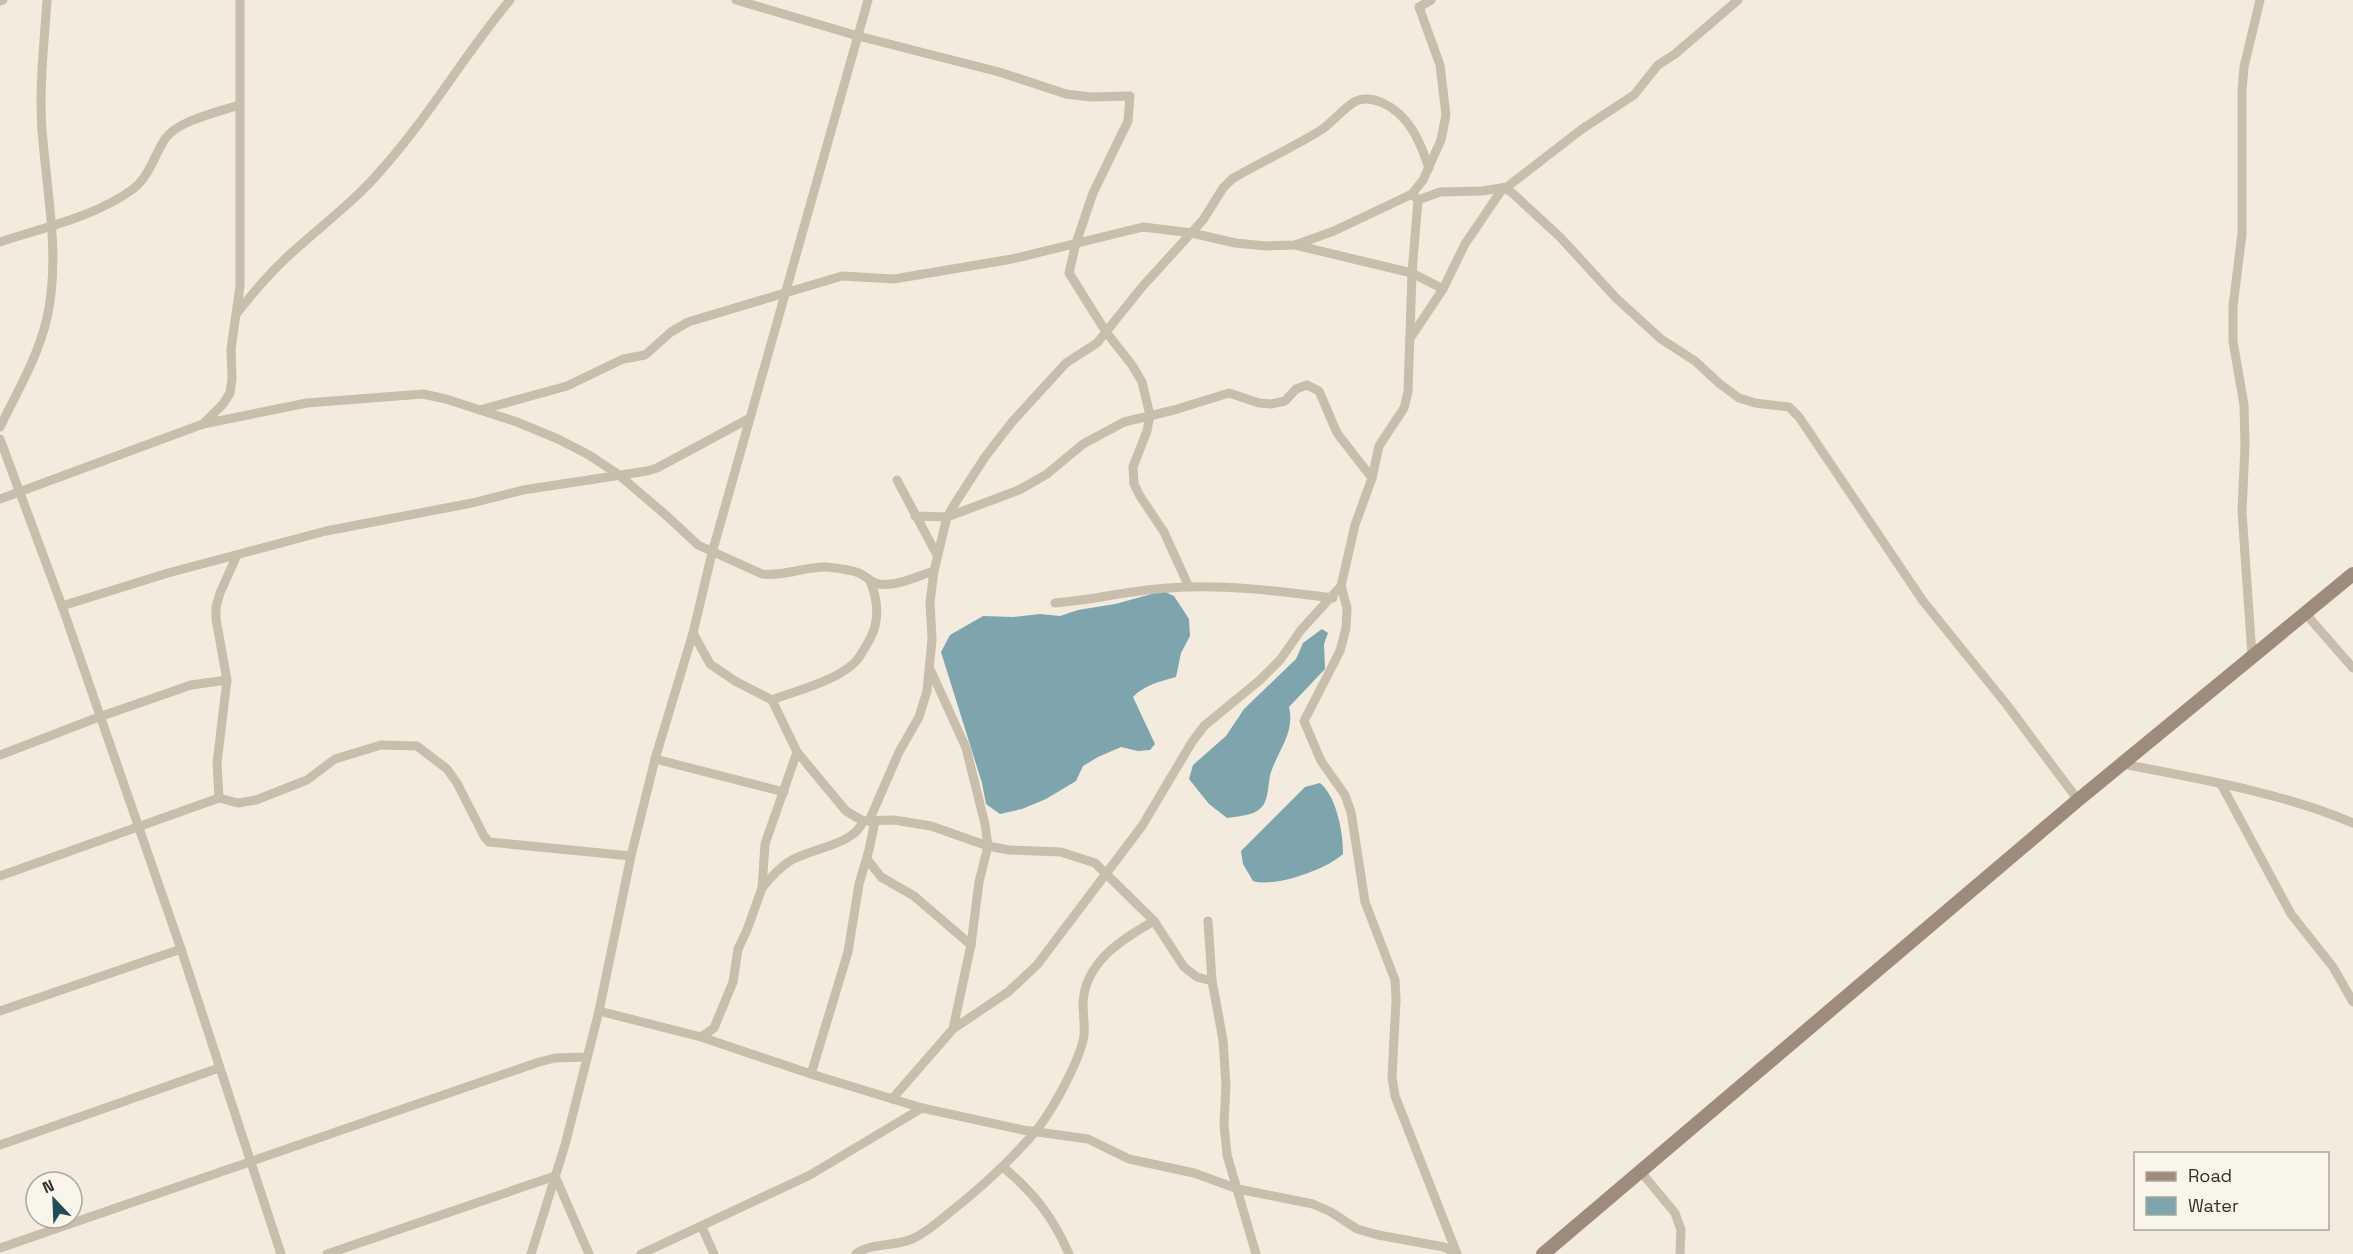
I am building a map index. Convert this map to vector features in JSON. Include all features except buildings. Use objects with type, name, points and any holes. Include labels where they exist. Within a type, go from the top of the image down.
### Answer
[{"type":"main road","points":[[1543,1254],[2078,800],[2353,574]]},
{"type":"street","points":[[0,427],[37,350],[47,317],[52,225],[42,130],[47,0]]},
{"type":"street","points":[[203,424],[224,404],[230,393],[232,379],[231,349],[240,286],[240,0]]},
{"type":"street","points":[[236,314],[265,278],[295,249],[356,199],[385,167],[510,0]]},
{"type":"street","points":[[736,0],[858,36],[999,72],[1066,94],[1091,97],[1130,96],[1128,120],[1093,193],[1076,243],[1070,273],[1106,332],[1132,365],[1142,382],[1150,415],[1147,431],[1132,467],[1134,484],[1164,532],[1189,587]]},
{"type":"street","points":[[531,1254],[555,1176],[599,1011],[631,856],[655,759],[693,633],[712,553],[868,0]]},
{"type":"street","points":[[892,1099],[953,1029],[1008,992],[1037,965],[1142,826],[1204,726],[1260,680],[1280,660],[1301,630],[1341,586],[1355,525],[1372,478],[1379,446],[1404,408],[1408,392],[1415,197],[1441,140],[1446,114],[1440,65],[1419,7],[1431,0]]},
{"type":"street","points":[[1410,338],[1443,289],[1466,244],[1503,188],[1521,177],[1582,129],[1634,95],[1658,65],[1675,54],[1738,0]]},
{"type":"street","points":[[2252,655],[2242,512],[2244,405],[2233,341],[2233,306],[2242,234],[2244,67],[2260,0]]},
{"type":"street","points":[[811,1074],[848,952],[857,892],[862,868],[867,859],[869,821],[894,761],[919,717],[927,691],[932,639],[930,602],[937,555],[947,517],[985,457],[1012,422],[1055,374],[1066,363],[1097,343],[1142,287],[1203,220],[1223,188],[1232,179],[1322,129],[1347,108],[1367,98],[1387,105],[1400,113],[1410,125],[1422,147],[1429,168]]},
{"type":"street","points":[[0,242],[94,210],[120,198],[135,188],[149,171],[166,137],[181,125],[239,105]]},
{"type":"street","points":[[1295,245],[1415,197],[1440,192],[1503,188],[1523,201],[1616,298],[1661,339],[1695,361],[1739,398],[1755,403],[1789,407],[1799,417],[1923,601],[2007,705],[2078,800]]},
{"type":"street","points":[[480,410],[567,386],[623,359],[645,355],[677,327],[842,276],[894,279],[1012,259],[1143,227],[1192,233],[1235,243],[1266,246],[1295,245],[1412,273],[1443,289]]},
{"type":"street","points":[[915,516],[947,517],[1019,490],[1047,474],[1083,444],[1124,422],[1229,393],[1259,403],[1270,404],[1285,401],[1301,386],[1312,386],[1319,391],[1337,433],[1372,478]]},
{"type":"street","points":[[0,499],[203,424],[307,403],[423,394],[480,410],[558,439],[590,455],[619,475],[668,517],[687,537],[712,553],[762,574],[772,575],[806,567],[826,567],[861,574],[870,581],[880,584],[891,584],[934,571]]},
{"type":"street","points":[[62,606],[168,573],[326,531],[472,503],[524,490],[657,468],[750,418]]},
{"type":"street","points":[[0,439],[62,606],[181,949],[280,1254]]},
{"type":"street","points":[[897,480],[937,555]]},
{"type":"street","points":[[219,798],[218,751],[227,680],[216,607],[237,555]]},
{"type":"street","points":[[772,700],[834,676],[853,664],[873,632],[877,619],[874,591],[870,581]]},
{"type":"street","points":[[1341,586],[1347,608],[1346,628],[1340,651],[1304,721],[1322,761],[1345,795],[1352,812],[1365,902],[1395,981],[1392,1077],[1395,1096],[1457,1254]]},
{"type":"street","points":[[1055,603],[1189,587],[1284,592],[1345,600]]},
{"type":"street","points":[[2305,613],[2353,668]]},
{"type":"street","points":[[693,633],[710,664],[735,681],[772,700],[797,753],[837,803],[869,821],[894,820],[931,826],[988,846],[1009,850],[1061,852],[1095,863],[1154,921],[1184,967],[1197,977],[1212,981]]},
{"type":"street","points":[[930,669],[966,747],[985,824],[988,846],[979,882],[971,945],[953,1029]]},
{"type":"street","points":[[0,755],[191,685],[227,680]]},
{"type":"street","points":[[0,876],[219,798],[238,803],[256,800],[307,780],[335,759],[381,745],[417,747],[447,769],[489,842],[631,856]]},
{"type":"street","points":[[701,1036],[714,1028],[733,982],[738,949],[762,888],[765,844],[797,753]]},
{"type":"street","points":[[655,759],[784,792]]},
{"type":"street","points":[[2123,764],[2257,792],[2328,813],[2353,823]]},
{"type":"street","points":[[2221,784],[2291,914],[2333,967],[2353,1002]]},
{"type":"street","points":[[762,888],[780,868],[794,859],[854,836],[869,821]]},
{"type":"street","points":[[867,859],[881,877],[914,896],[971,945]]},
{"type":"street","points":[[856,1254],[875,1245],[897,1243],[912,1238],[927,1230],[988,1183],[1036,1131],[1052,1109],[1081,1049],[1084,1035],[1083,1002],[1093,971],[1118,943],[1154,921]]},
{"type":"street","points":[[1208,921],[1212,981],[1223,1040],[1226,1086],[1224,1124],[1227,1155],[1256,1254]]},
{"type":"street","points":[[0,1011],[181,949]]},
{"type":"street","points":[[599,1011],[701,1036],[811,1074],[922,1108],[1088,1139],[1129,1159],[1194,1173],[1238,1189],[1313,1204],[1331,1212],[1357,1229],[1444,1247],[1457,1254]]},
{"type":"street","points":[[0,1248],[539,1062],[555,1058],[587,1057]]},
{"type":"street","points":[[0,1145],[219,1068]]},
{"type":"street","points":[[641,1254],[810,1175],[922,1108]]},
{"type":"street","points":[[1003,1167],[1042,1205],[1058,1228],[1069,1254]]},
{"type":"street","points":[[1641,1172],[1675,1213],[1681,1230],[1680,1254]]},
{"type":"street","points":[[327,1254],[555,1176]]},
{"type":"street","points":[[555,1176],[589,1254]]},
{"type":"street","points":[[702,1227],[714,1254]]},
{"type":"water","points":[[1163,591],[1174,596],[1189,619],[1190,636],[1181,653],[1176,677],[1147,686],[1133,697],[1155,744],[1150,750],[1138,751],[1121,747],[1098,757],[1083,766],[1076,781],[1046,799],[1022,809],[1000,814],[986,804],[982,783],[941,652],[950,635],[983,616],[1013,617],[1040,614],[1060,616]]},
{"type":"water","points":[[1322,629],[1328,633],[1324,644],[1325,669],[1289,707],[1288,732],[1271,772],[1264,804],[1252,813],[1227,818],[1209,804],[1189,779],[1193,765],[1226,736],[1244,709],[1296,659],[1303,643]]},
{"type":"water","points":[[1320,783],[1335,806],[1342,836],[1343,854],[1325,866],[1300,876],[1274,882],[1253,881],[1243,864],[1241,851],[1305,787]]}]
